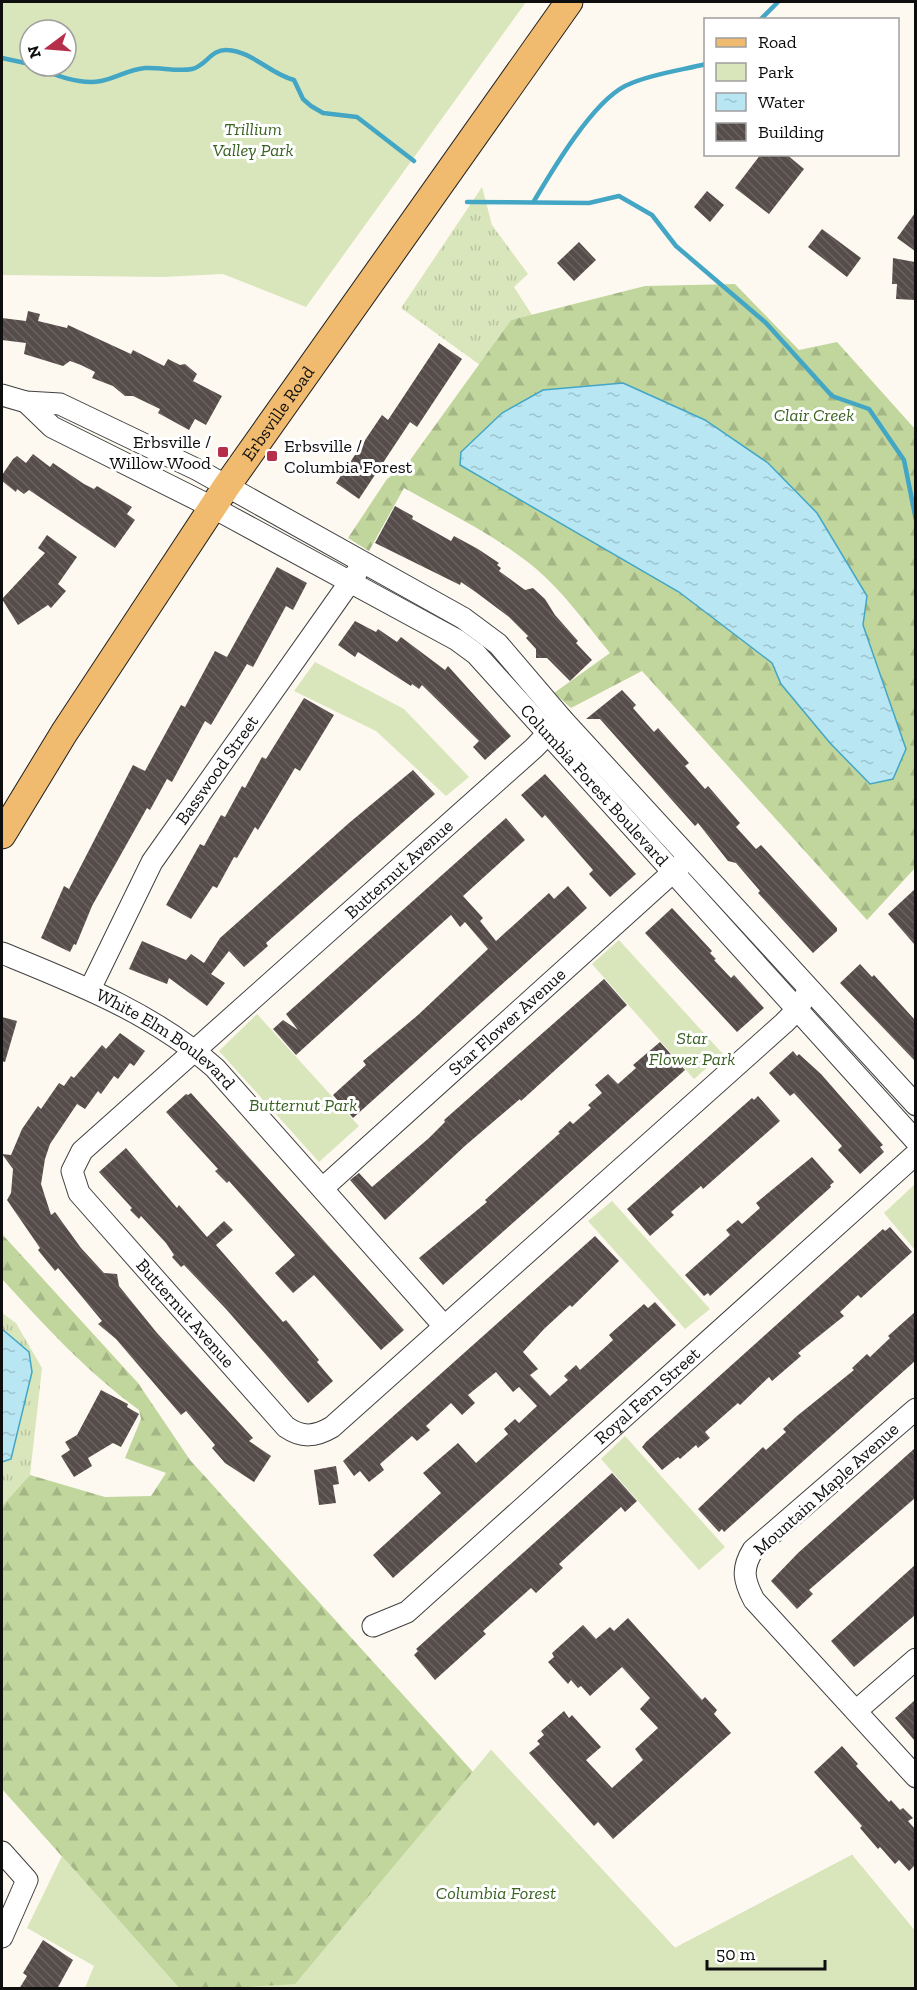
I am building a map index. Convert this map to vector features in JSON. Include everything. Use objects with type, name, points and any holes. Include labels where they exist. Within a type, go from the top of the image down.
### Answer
[{"type":"main road","name":"Erbsville Road","points":[[2,835],[47,759],[219,497],[569,2]]},
{"type":"street","points":[[3,398],[26,402],[52,427],[219,497]]},
{"type":"street","name":"Columbia Forest Boulevard","points":[[219,497],[363,564],[463,618],[498,644],[556,726],[674,872],[915,1141]]},
{"type":"street","name":"Columbia Forest Boulevard","points":[[219,497],[350,582],[457,640],[476,654],[556,726],[690,856],[915,1105]]},
{"type":"street","name":"Basswood Street","points":[[90,989],[152,862],[363,564]]},
{"type":"street","name":"Butternut Avenue","points":[[556,726],[82,1151],[72,1171],[79,1193],[278,1418],[294,1432],[311,1436],[321,1434],[332,1427],[798,1009],[809,988]]},
{"type":"street","name":"Star Flower Avenue","points":[[323,1188],[690,856]]},
{"type":"street","name":"White Elm Boulevard","points":[[2,954],[90,989],[144,1017],[196,1051],[215,1068],[444,1326]]},
{"type":"street","name":"Royal Fern Street","points":[[372,1626],[407,1612],[915,1154]]},
{"type":"street","name":"Mountain Maple Avenue","points":[[915,1409],[753,1550],[746,1562],[743,1576],[754,1600],[915,1777]]},
{"type":"street","points":[[856,1711],[915,1659]]},
{"type":"street","points":[[2,1852],[27,1880],[2,1937]]},
{"type":"green space","name":"Trillium Valley Park","points":[[2,2],[526,2],[306,307],[223,274],[163,277],[2,275]]},
{"type":"green space","points":[[482,187],[492,225],[528,274],[514,287],[532,315],[511,320],[480,365],[401,308]]},
{"type":"green space","name":"Clair Creek","points":[[735,284],[799,350],[837,342],[915,429],[915,868],[867,920],[642,671],[571,708],[554,693],[610,653],[555,586],[519,555],[470,524],[404,488],[369,551],[348,538],[387,479],[408,463],[511,320],[645,286]],"holes":[[[613,552],[867,596],[863,625],[906,749],[893,779],[870,784],[830,743],[781,684],[772,663],[679,592]]]},
{"type":"green space","points":[[315,662],[404,709],[469,777],[446,796],[376,731],[294,691]]},
{"type":"green space","name":"Star Flower Park","points":[[619,940],[723,1054],[694,1079],[592,964]]},
{"type":"green space","name":"Butternut Park","points":[[257,1014],[359,1126],[319,1162],[219,1051]]},
{"type":"green space","points":[[915,1184],[915,1250],[884,1213]]},
{"type":"green space","points":[[612,1201],[710,1309],[685,1329],[588,1221]]},
{"type":"green space","points":[[2,1234],[138,1383],[190,1460],[473,1772],[491,1750],[675,1948],[852,1855],[915,1931],[915,1988],[179,1988],[2,1789],[2,1506],[30,1475],[105,1497],[151,1496],[166,1473],[125,1458],[141,1419],[139,1410],[84,1364],[2,1279]]},
{"type":"green space","points":[[2,1313],[16,1323],[42,1368],[30,1475],[2,1506],[2,1462],[11,1459],[29,1352],[2,1329]]},
{"type":"green space","points":[[625,1436],[725,1547],[699,1570],[601,1459]]},
{"type":"green space","name":"Columbia Forest","points":[[491,1750],[675,1948],[852,1855],[915,1931],[915,1988],[231,1988],[295,1984]]},
{"type":"green space","points":[[62,1856],[179,1988],[85,1988],[94,1966],[27,1928]]},
{"type":"water","points":[[623,383],[705,420],[768,463],[817,513],[867,596],[863,625],[906,749],[893,779],[870,784],[830,743],[781,684],[772,663],[679,592],[460,465],[461,452],[502,413],[543,390]]},
{"type":"water","points":[[2,1329],[29,1352],[32,1372],[11,1459],[2,1462]]},
{"type":"building","points":[[759,156],[788,156],[804,169],[769,214],[735,188]]},
{"type":"building","points":[[707,191],[724,205],[710,222],[694,207]]},
{"type":"building","points":[[915,213],[915,251],[897,238]]},
{"type":"building","points":[[822,229],[861,258],[847,277],[808,247]]},
{"type":"building","points":[[579,242],[596,260],[574,281],[557,263]]},
{"type":"building","points":[[893,258],[915,262],[915,300],[896,299],[897,284],[892,284]]},
{"type":"building","points":[[28,311],[40,314],[38,321],[67,328],[68,325],[131,354],[133,350],[164,366],[168,359],[180,365],[185,364],[197,374],[193,381],[222,396],[206,425],[195,419],[189,430],[158,413],[160,409],[133,396],[125,396],[113,386],[92,378],[95,372],[81,365],[70,361],[63,366],[24,354],[26,343],[2,340],[2,318],[26,321]]},
{"type":"building","points":[[439,343],[462,359],[417,427],[410,422],[359,499],[336,483],[382,415],[388,420]]},
{"type":"building","points":[[33,454],[50,467],[53,463],[84,484],[94,489],[97,486],[132,507],[127,514],[135,520],[115,548],[29,490],[24,494],[17,489],[16,492],[2,481],[2,475],[13,459],[17,456],[26,463]]},
{"type":"building","points":[[395,506],[413,516],[412,519],[451,541],[454,536],[478,549],[499,563],[497,565],[501,568],[499,571],[525,590],[533,588],[545,599],[555,615],[578,641],[576,643],[592,660],[570,681],[547,658],[536,658],[536,649],[526,638],[528,636],[509,617],[477,593],[461,582],[460,585],[375,543]]},
{"type":"building","points":[[47,535],[77,557],[58,584],[66,591],[51,608],[48,605],[18,625],[2,599],[45,553],[38,548]]},
{"type":"building","points":[[277,567],[307,583],[293,610],[286,606],[253,667],[247,664],[211,725],[205,721],[172,782],[167,779],[150,810],[147,808],[92,906],[76,945],[74,944],[70,952],[41,938],[64,886],[69,889],[133,765],[145,771],[181,705],[185,707],[215,651],[227,657]]},
{"type":"building","points":[[355,621],[376,632],[378,629],[397,642],[401,637],[445,670],[448,666],[511,736],[485,760],[473,747],[479,741],[422,685],[419,689],[412,684],[411,686],[358,652],[355,657],[338,645]]},
{"type":"building","points":[[622,690],[636,705],[633,708],[654,732],[658,728],[689,763],[685,766],[705,789],[708,786],[740,823],[736,827],[756,849],[761,845],[837,928],[837,931],[813,953],[758,893],[760,891],[736,863],[728,861],[698,823],[695,826],[600,719],[586,719]]},
{"type":"building","points":[[304,698],[334,715],[300,771],[295,768],[258,830],[255,827],[237,858],[234,857],[217,888],[213,886],[191,919],[166,905],[200,844],[204,846],[221,815],[225,817],[242,786],[245,788],[262,757],[266,759]]},
{"type":"building","points":[[413,770],[435,794],[266,943],[268,946],[244,967],[229,951],[211,974],[225,983],[207,1006],[169,978],[167,984],[129,969],[142,941],[186,960],[191,954],[204,963],[220,938],[349,823]]},
{"type":"building","points":[[545,774],[636,874],[610,897],[589,874],[593,870],[545,815],[542,818],[521,795]]},
{"type":"building","points":[[506,818],[525,840],[463,896],[483,918],[480,921],[496,941],[549,893],[554,899],[568,886],[587,908],[353,1118],[333,1095],[366,1065],[363,1061],[418,1015],[488,949],[465,922],[460,927],[451,915],[296,1055],[273,1029],[283,1020],[298,1030],[286,1014]]},
{"type":"building","points":[[915,889],[915,945],[888,914]]},
{"type":"building","points":[[672,908],[712,951],[710,953],[716,959],[714,960],[731,978],[734,975],[764,1008],[737,1032],[645,933]]},
{"type":"building","points":[[860,964],[872,977],[874,975],[915,1020],[915,1061],[840,983]]},
{"type":"building","points":[[604,979],[627,1005],[521,1101],[520,1099],[466,1145],[385,1220],[350,1180],[359,1173],[372,1187],[429,1138],[445,1122],[444,1120]]},
{"type":"building","points":[[2,1017],[17,1021],[5,1062],[2,1061]]},
{"type":"building","points":[[120,1033],[145,1051],[134,1066],[130,1063],[118,1079],[114,1076],[101,1094],[98,1091],[85,1109],[77,1104],[50,1144],[41,1184],[51,1215],[55,1212],[81,1248],[104,1273],[117,1274],[119,1286],[157,1333],[253,1438],[249,1441],[271,1456],[254,1482],[225,1463],[212,1448],[215,1445],[186,1411],[181,1415],[116,1339],[98,1324],[102,1321],[58,1268],[55,1271],[38,1250],[40,1248],[7,1200],[11,1193],[13,1169],[2,1154],[11,1155],[22,1129],[38,1106],[41,1109],[59,1083],[64,1086],[71,1076],[74,1078],[102,1045],[106,1049]]},
{"type":"building","points":[[660,1042],[685,1070],[443,1285],[419,1258],[487,1202],[485,1200],[560,1133],[558,1132],[570,1121],[573,1124],[591,1108],[588,1105],[602,1093],[595,1085],[608,1074],[618,1084],[636,1068],[633,1065]]},
{"type":"building","points":[[793,1051],[821,1074],[883,1145],[880,1147],[884,1152],[860,1174],[838,1150],[842,1146],[794,1093],[790,1096],[769,1073]]},
{"type":"building","points":[[191,1093],[404,1330],[381,1350],[314,1275],[293,1293],[275,1273],[295,1255],[229,1181],[227,1183],[215,1171],[218,1169],[166,1112],[186,1094]]},
{"type":"building","points":[[758,1096],[780,1121],[703,1189],[701,1186],[671,1212],[674,1215],[650,1236],[627,1209],[752,1098],[754,1100]]},
{"type":"building","points":[[126,1148],[177,1208],[179,1205],[207,1237],[224,1221],[233,1230],[216,1245],[283,1322],[286,1320],[333,1381],[308,1403],[226,1309],[184,1265],[181,1267],[172,1257],[174,1255],[166,1243],[141,1216],[139,1219],[130,1210],[132,1208],[99,1172]]},
{"type":"building","points":[[812,1157],[834,1182],[830,1185],[831,1187],[710,1296],[708,1293],[704,1296],[685,1275],[730,1235],[726,1230],[738,1220],[742,1224],[760,1208],[756,1203]]},
{"type":"building","points":[[890,1227],[912,1252],[861,1298],[858,1295],[840,1312],[844,1316],[798,1353],[801,1356],[772,1381],[769,1377],[740,1405],[738,1403],[705,1432],[710,1438],[698,1448],[696,1445],[680,1459],[678,1457],[662,1470],[642,1447],[646,1442],[883,1229],[885,1231]]},
{"type":"building","points":[[595,1236],[619,1261],[572,1307],[570,1305],[544,1329],[523,1352],[538,1369],[530,1375],[550,1396],[568,1380],[564,1376],[576,1365],[580,1370],[613,1340],[609,1335],[644,1304],[648,1308],[655,1302],[676,1325],[393,1578],[373,1555],[441,1493],[423,1473],[458,1443],[476,1463],[508,1434],[504,1429],[515,1419],[519,1423],[537,1406],[519,1387],[513,1392],[496,1372],[468,1395],[475,1403],[462,1415],[451,1403],[426,1426],[430,1430],[417,1441],[412,1436],[380,1464],[384,1470],[369,1482],[360,1471],[354,1476],[343,1461]]},
{"type":"building","points":[[915,1312],[915,1361],[724,1532],[722,1529],[719,1532],[698,1509],[763,1447],[766,1450],[786,1432],[783,1429],[797,1416],[854,1370],[852,1368],[867,1354],[870,1357],[890,1338],[888,1336]]},
{"type":"building","points":[[101,1390],[128,1404],[127,1407],[139,1414],[121,1447],[113,1443],[88,1458],[92,1466],[74,1477],[61,1456],[70,1450],[65,1442],[77,1435]]},
{"type":"building","points":[[915,1448],[915,1498],[809,1590],[813,1594],[797,1609],[771,1581],[798,1553]]},
{"type":"building","points":[[336,1466],[339,1484],[333,1485],[336,1503],[319,1505],[314,1470]]},
{"type":"building","points":[[612,1473],[637,1501],[625,1512],[621,1507],[559,1564],[563,1568],[536,1593],[531,1588],[483,1631],[486,1634],[435,1680],[414,1655],[418,1651],[416,1649]]},
{"type":"building","points":[[915,1565],[915,1615],[854,1667],[831,1641]]},
{"type":"building","points":[[628,1618],[702,1700],[705,1697],[717,1710],[714,1714],[731,1733],[613,1839],[598,1822],[594,1826],[529,1753],[540,1744],[537,1741],[544,1735],[541,1731],[564,1711],[569,1718],[572,1715],[601,1747],[586,1760],[612,1788],[643,1760],[635,1749],[658,1728],[640,1709],[650,1698],[622,1667],[590,1696],[581,1686],[578,1688],[571,1680],[568,1684],[548,1662],[554,1657],[552,1653],[583,1625],[596,1639],[610,1627],[614,1631]]},
{"type":"building","points":[[915,1700],[915,1741],[895,1718]]},
{"type":"building","points":[[842,1746],[858,1764],[856,1766],[889,1802],[891,1800],[900,1810],[903,1808],[913,1818],[908,1821],[915,1829],[915,1865],[909,1871],[899,1860],[895,1864],[880,1847],[878,1849],[860,1828],[862,1826],[814,1772]]},
{"type":"building","points":[[43,1940],[73,1960],[57,1989],[19,1989],[27,1976],[23,1973]]},
{"type":"waterway","points":[[762,18],[778,2]]},
{"type":"waterway","name":"Clair Creek","points":[[67,78],[93,82],[107,80],[139,69],[192,69],[221,50],[236,51],[294,80],[303,99],[323,113],[357,117],[414,161]]},
{"type":"waterway","name":"Clair Creek","points":[[2,58],[18,61]]},
{"type":"waterway","points":[[534,201],[574,138],[612,95],[625,86],[644,79],[704,64]]},
{"type":"waterway","points":[[467,202],[589,203],[619,196],[652,215],[676,246],[766,323],[832,396],[869,409],[904,460],[916,520]]},
{"type":"place","name":"Erbsville / Willow Wood","points":[[223,452]]},
{"type":"place","name":"Erbsville / Columbia Forest","points":[[272,456]]}]
